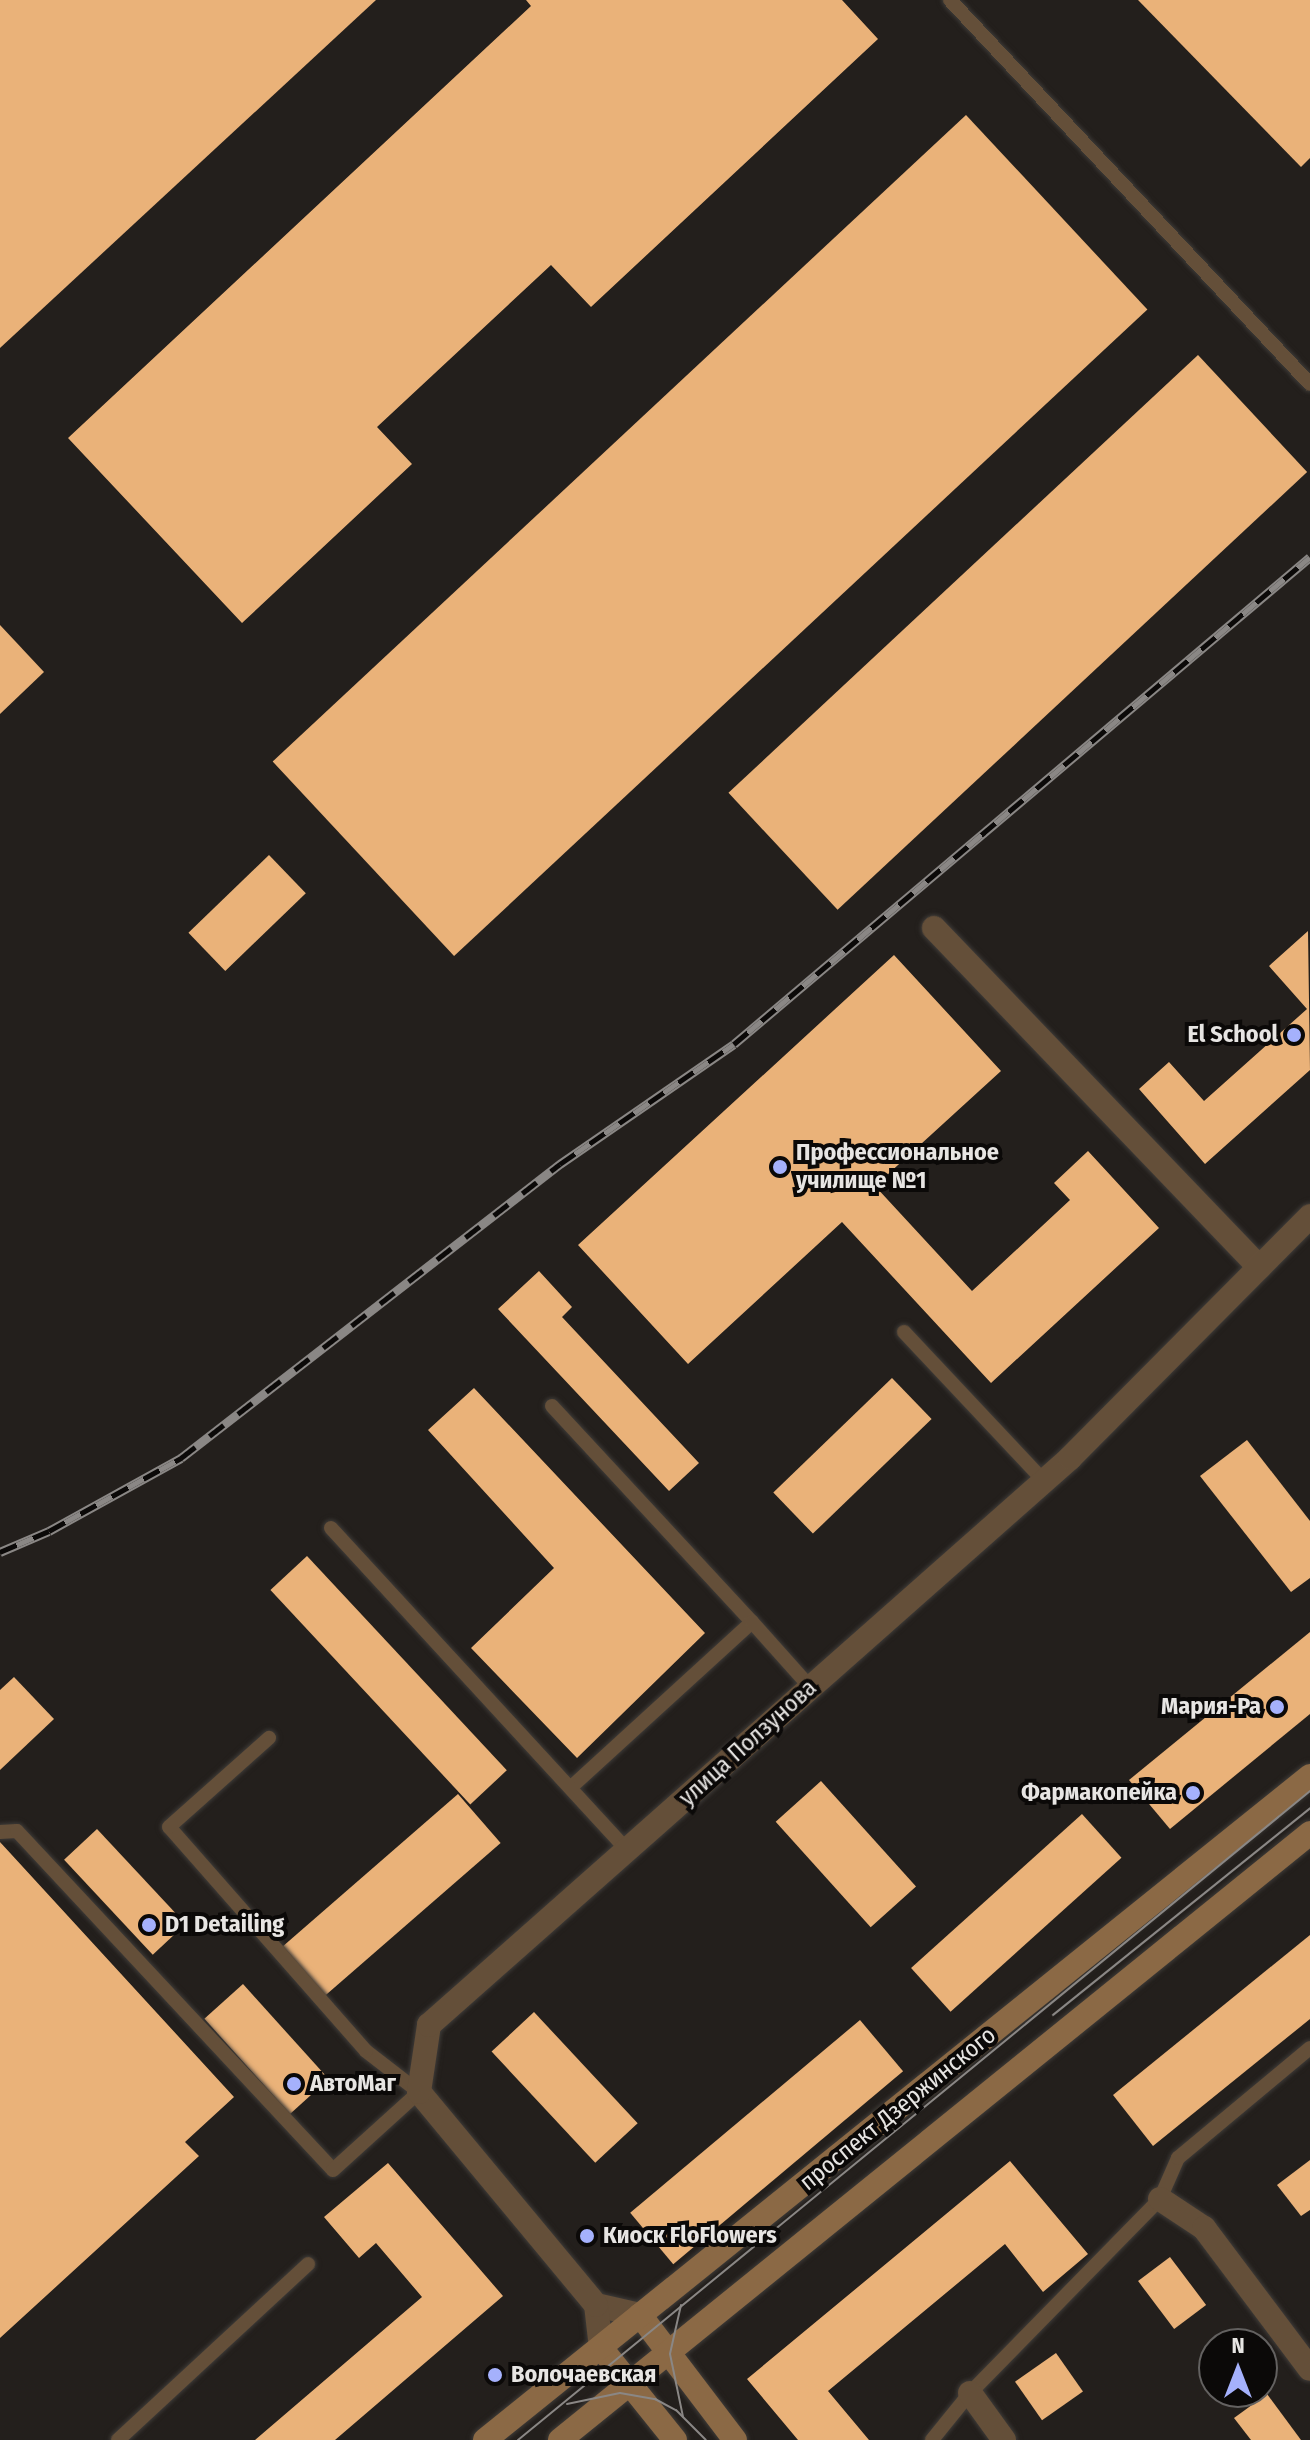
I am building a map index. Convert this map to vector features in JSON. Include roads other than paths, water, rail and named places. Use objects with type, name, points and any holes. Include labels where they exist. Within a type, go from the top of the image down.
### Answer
[{"type":"main road","name":"проспект Дзержинского","points":[[485,2440],[1310,1776]]},
{"type":"main road","name":"проспект Дзержинского","points":[[560,2440],[1310,1833]]},
{"type":"main road","points":[[640,2315],[735,2440]]},
{"type":"main road","points":[[601,2348],[675,2440]]},
{"type":"street","points":[[934,928],[1259,1267]]},
{"type":"street","name":"улица Ползунова","points":[[419,2092],[429,2025],[1044,1481],[1310,1216]]},
{"type":"street","points":[[419,2092],[596,2305],[601,2348]]},
{"type":"street","points":[[1160,2199],[1204,2228],[1310,2369]]},
{"type":"street","points":[[596,2305],[640,2315]]},
{"type":"street","points":[[970,2393],[1004,2440]]},
{"type":"lane","points":[[950,0],[1310,384]]},
{"type":"lane","points":[[904,1332],[1044,1481]]},
{"type":"lane","points":[[552,1406],[811,1688]]},
{"type":"lane","points":[[331,1528],[627,1850]]},
{"type":"lane","points":[[570,1788],[752,1622]]},
{"type":"lane","points":[[0,1832],[17,1831],[333,2170],[419,2092],[366,2051],[169,1827],[269,1738]]},
{"type":"lane","points":[[932,2440],[970,2393],[1160,2199],[1178,2158],[1310,2048]]},
{"type":"lane","points":[[118,2440],[308,2264]]},
{"type":"tram line","points":[[518,2440],[1310,1791]]},
{"type":"tram line","points":[[1053,2015],[1310,1808]]},
{"type":"tram line","points":[[681,2305],[670,2354],[683,2417]]},
{"type":"tram line","points":[[567,2404],[620,2393],[655,2399],[676,2410],[706,2440]]},
{"type":"railway","points":[[0,1552],[49,1531],[181,1458],[560,1164],[734,1044],[1310,557]]},
{"type":"place","name":"El School","points":[[1294,1035]]},
{"type":"place","name":"Профессиональное училище №1","points":[[780,1167]]},
{"type":"place","name":"Мария-Ра","points":[[1277,1707]]},
{"type":"place","name":"Фармакопейка","points":[[1193,1793]]},
{"type":"place","name":"D1 Detailing","points":[[149,1925]]},
{"type":"place","name":"АвтоМаг","points":[[294,2084]]},
{"type":"place","name":"Киоск FloFlowers","points":[[587,2236]]},
{"type":"place","name":"Волочаевская","points":[[495,2375]]}]
